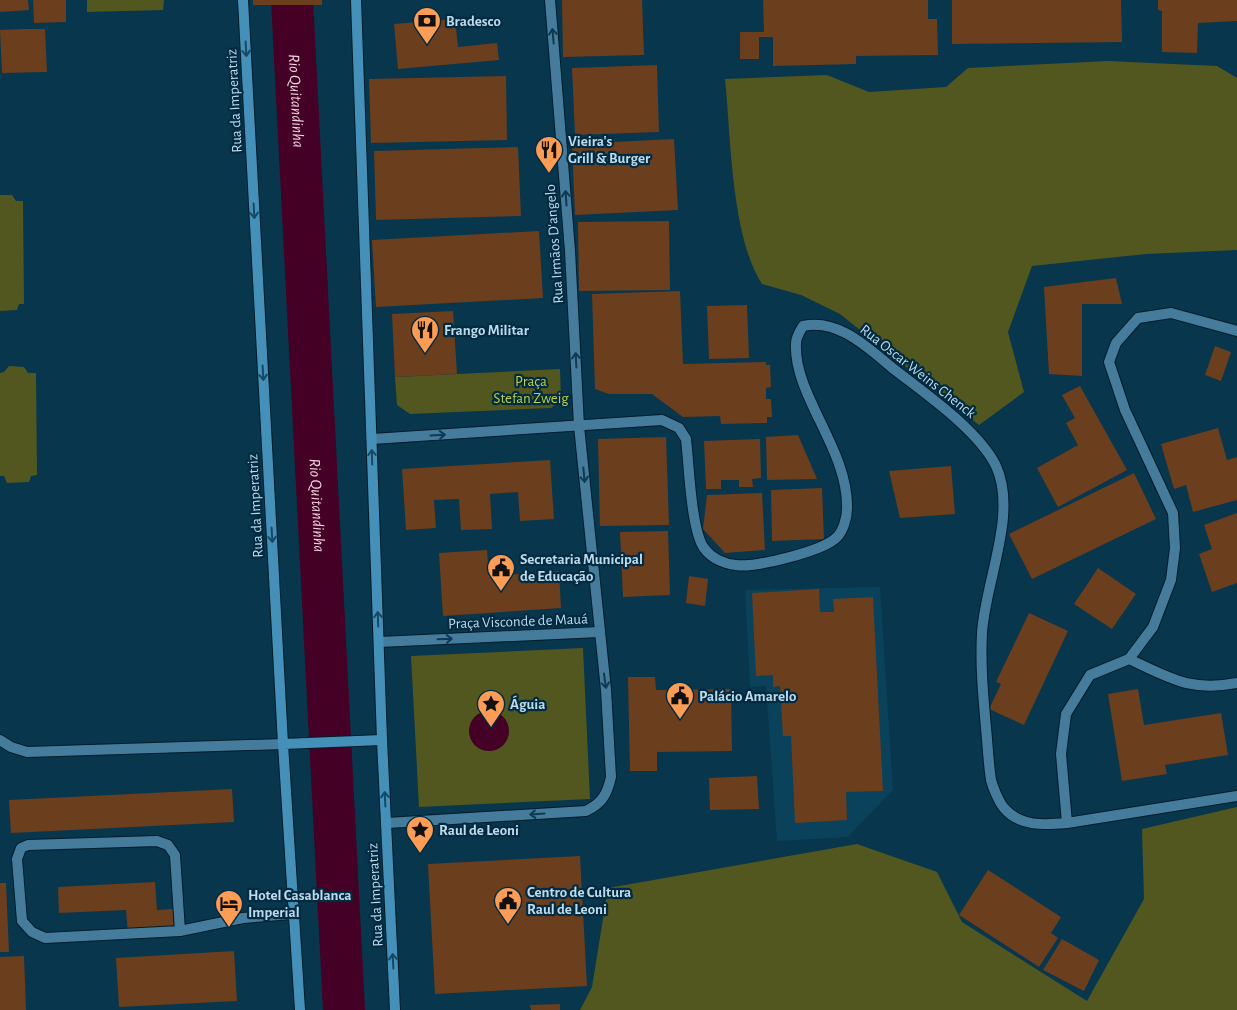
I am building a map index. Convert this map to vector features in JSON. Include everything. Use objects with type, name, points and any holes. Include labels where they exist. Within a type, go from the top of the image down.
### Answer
[{"type":"main road","name":"Rua da Imperatriz","points":[[243,0],[292,914],[300,1010]]},
{"type":"main road","name":"Rua da Imperatriz","points":[[356,0],[378,642],[395,1010]]},
{"type":"main road","points":[[283,744],[382,740]]},
{"type":"street","name":"Rua Irmãos D'angelo","points":[[550,0],[570,251],[579,426],[599,632]]},
{"type":"street","points":[[1237,331],[1171,313],[1138,318],[1116,343],[1109,362],[1125,410],[1173,513],[1175,548],[1171,580],[1154,627],[1129,659],[1090,675],[1066,714],[1062,754],[1067,823],[1237,796]]},
{"type":"street","name":"Rua Oscar Weins Chenck","points":[[372,438],[662,420],[679,428],[686,439],[697,532],[703,547],[718,559],[738,566],[772,562],[824,547],[838,537],[842,529],[847,510],[845,485],[832,444],[808,393],[796,360],[796,342],[804,326],[816,323],[836,328],[866,347],[972,434],[996,466],[1004,494],[1001,529],[982,633],[984,710],[992,782],[1004,808],[1021,820],[1038,826],[1067,823]]},
{"type":"street","name":"Praça Visconde de Mauá","points":[[378,642],[599,632],[606,690],[611,777],[608,791],[603,800],[586,811],[387,823]]},
{"type":"street","points":[[1129,659],[1182,683],[1214,688],[1237,683]]},
{"type":"street","points":[[0,740],[11,747],[28,752],[283,744]]},
{"type":"street","points":[[180,931],[175,854],[168,845],[157,840],[28,845],[21,848],[17,859],[22,921],[32,932],[45,938],[180,931],[243,918],[292,914]]},
{"type":"shaded area","points":[[880,587],[893,790],[848,837],[777,841],[766,686],[750,687],[745,590]]},
{"type":"shaded area","points":[[493,711],[500,714],[506,720],[509,731],[508,739],[500,748],[493,751],[485,751],[478,748],[470,739],[469,727],[472,720],[481,712]]},
{"type":"green space","points":[[87,0],[164,0],[163,10],[87,12]]},
{"type":"green space","points":[[1108,61],[1217,66],[1237,78],[1237,250],[1146,254],[1032,266],[1008,332],[1024,392],[979,425],[840,314],[801,295],[762,284],[752,264],[738,213],[731,157],[725,79],[827,75],[869,92],[946,87],[968,68]]},
{"type":"green space","points":[[0,195],[12,195],[16,201],[23,201],[24,304],[19,304],[17,310],[0,311]]},
{"type":"green space","points":[[9,366],[24,367],[28,373],[36,373],[37,475],[31,476],[29,482],[7,483],[4,476],[0,476],[0,373],[4,372]]},
{"type":"green space","name":"Praça Stefan Zweig","points":[[560,369],[561,400],[551,408],[410,414],[397,405],[395,377]]},
{"type":"green space","points":[[583,648],[590,799],[419,807],[411,656]]},
{"type":"green space","points":[[1237,807],[1237,1010],[580,1010],[592,987],[608,888],[857,844],[937,872],[962,922],[1087,1001],[1144,899],[1142,829]]},
{"type":"building","points":[[0,0],[28,0],[29,10],[0,12]]},
{"type":"building","points":[[33,0],[66,0],[66,22],[34,23]]},
{"type":"building","points":[[253,0],[322,0],[322,5],[253,5]]},
{"type":"building","points":[[562,0],[642,0],[644,55],[563,57]]},
{"type":"building","points":[[763,0],[928,0],[928,19],[937,19],[938,55],[856,56],[856,64],[773,66],[773,37],[759,37],[759,59],[740,59],[740,32],[764,32]]},
{"type":"building","points":[[952,0],[1121,0],[1122,42],[952,44]]},
{"type":"building","points":[[1158,0],[1237,0],[1237,21],[1198,23],[1197,53],[1162,52],[1162,11],[1158,10]]},
{"type":"building","name":"Bradesco","points":[[455,19],[458,47],[497,43],[499,60],[398,69],[394,24]]},
{"type":"building","points":[[45,29],[47,72],[2,73],[0,30]]},
{"type":"building","points":[[657,65],[659,132],[575,135],[572,68]]},
{"type":"building","points":[[506,76],[507,140],[371,143],[369,79]]},
{"type":"building","points":[[674,139],[678,210],[575,215],[572,144]]},
{"type":"building","points":[[518,147],[521,216],[376,220],[374,151]]},
{"type":"building","points":[[669,221],[670,290],[579,291],[578,222]]},
{"type":"building","points":[[539,231],[543,298],[376,307],[372,240]]},
{"type":"building","points":[[1116,278],[1122,304],[1082,304],[1082,376],[1049,374],[1044,287]]},
{"type":"building","points":[[680,291],[683,364],[766,362],[766,365],[770,365],[771,387],[766,388],[766,399],[771,399],[772,417],[767,417],[767,423],[721,424],[720,416],[683,417],[652,394],[609,394],[595,389],[592,294]]},
{"type":"building","points":[[747,305],[749,358],[709,359],[707,306]]},
{"type":"building","name":"Frango Militar","points":[[453,311],[457,374],[395,377],[392,314]]},
{"type":"building","points":[[1215,346],[1231,352],[1221,381],[1205,375]]},
{"type":"building","points":[[1080,386],[1127,470],[1058,507],[1037,468],[1078,445],[1066,423],[1075,418],[1062,395]]},
{"type":"building","points":[[1218,428],[1227,460],[1237,457],[1237,500],[1193,512],[1186,485],[1174,489],[1161,444]]},
{"type":"building","points":[[798,435],[817,479],[767,480],[766,437]]},
{"type":"building","points":[[666,437],[669,525],[600,526],[598,439]]},
{"type":"building","points":[[760,439],[761,478],[752,479],[753,487],[739,487],[739,480],[721,480],[721,489],[706,489],[704,441]]},
{"type":"building","points":[[550,460],[554,519],[520,521],[518,492],[490,494],[492,529],[461,530],[459,499],[434,500],[436,528],[406,530],[402,469]]},
{"type":"building","points":[[951,466],[955,514],[900,518],[889,471]]},
{"type":"building","points":[[1134,473],[1156,519],[1032,579],[1009,534]]},
{"type":"building","points":[[822,488],[824,539],[772,541],[771,490]]},
{"type":"building","points":[[762,493],[765,550],[725,553],[703,529],[707,495]]},
{"type":"building","points":[[1237,513],[1237,583],[1212,592],[1199,554],[1212,549],[1204,525]]},
{"type":"building","points":[[668,531],[670,595],[623,597],[620,532]]},
{"type":"building","name":"Secretaria Municipal de Educação","points":[[487,550],[489,576],[559,571],[561,608],[443,616],[439,553]]},
{"type":"building","points":[[1098,568],[1136,594],[1112,629],[1074,604]]},
{"type":"building","points":[[689,576],[708,579],[705,606],[686,603]]},
{"type":"building","points":[[819,589],[820,612],[834,612],[833,599],[873,597],[883,791],[846,792],[847,820],[795,823],[791,736],[783,736],[780,686],[773,687],[773,675],[756,676],[752,593]]},
{"type":"building","points":[[1029,613],[1068,631],[1024,725],[989,709],[1001,684],[996,682]]},
{"type":"building","name":"Palácio Amarelo","points":[[628,677],[655,677],[656,690],[731,689],[732,751],[657,752],[657,771],[630,771]]},
{"type":"building","points":[[1138,689],[1144,725],[1221,713],[1228,755],[1165,765],[1167,774],[1122,781],[1108,694]]},
{"type":"building","points":[[757,776],[759,809],[710,810],[709,778]]},
{"type":"building","points":[[232,789],[234,822],[11,833],[9,800]]},
{"type":"building","name":"Centro de Cultura Raul de Leoni","points":[[580,856],[587,986],[435,994],[428,864]]},
{"type":"building","points":[[988,870],[1061,917],[1051,933],[1058,938],[1039,967],[959,915]]},
{"type":"building","points":[[155,882],[157,910],[173,909],[174,931],[128,933],[126,910],[59,913],[58,887]]},
{"type":"building","points":[[0,883],[6,883],[9,952],[0,952]]},
{"type":"building","points":[[1062,939],[1099,960],[1084,991],[1043,970]]},
{"type":"building","points":[[234,951],[237,1001],[119,1007],[116,958]]},
{"type":"building","points":[[24,956],[26,1010],[0,1010],[0,957]]},
{"type":"building","points":[[560,1004],[560,1010],[531,1010],[530,1005]]},
{"type":"waterway","name":"Rio Quitandinha","points":[[292,0],[344,1010]]},
{"type":"place","name":"Bradesco","points":[[427,45]]},
{"type":"place","name":"Vieira's Grill & Burger","points":[[549,174]]},
{"type":"place","name":"Frango Militar","points":[[425,354]]},
{"type":"place","name":"Secretaria Municipal de Educação","points":[[501,592]]},
{"type":"place","name":"Palácio Amarelo","points":[[680,720]]},
{"type":"place","name":"Águia","points":[[491,728]]},
{"type":"place","name":"Raul de Leoni","points":[[420,854]]},
{"type":"place","name":"Centro de Cultura Raul de Leoni","points":[[508,925]]},
{"type":"place","name":"Hotel Casablanca Imperial","points":[[229,928]]}]
